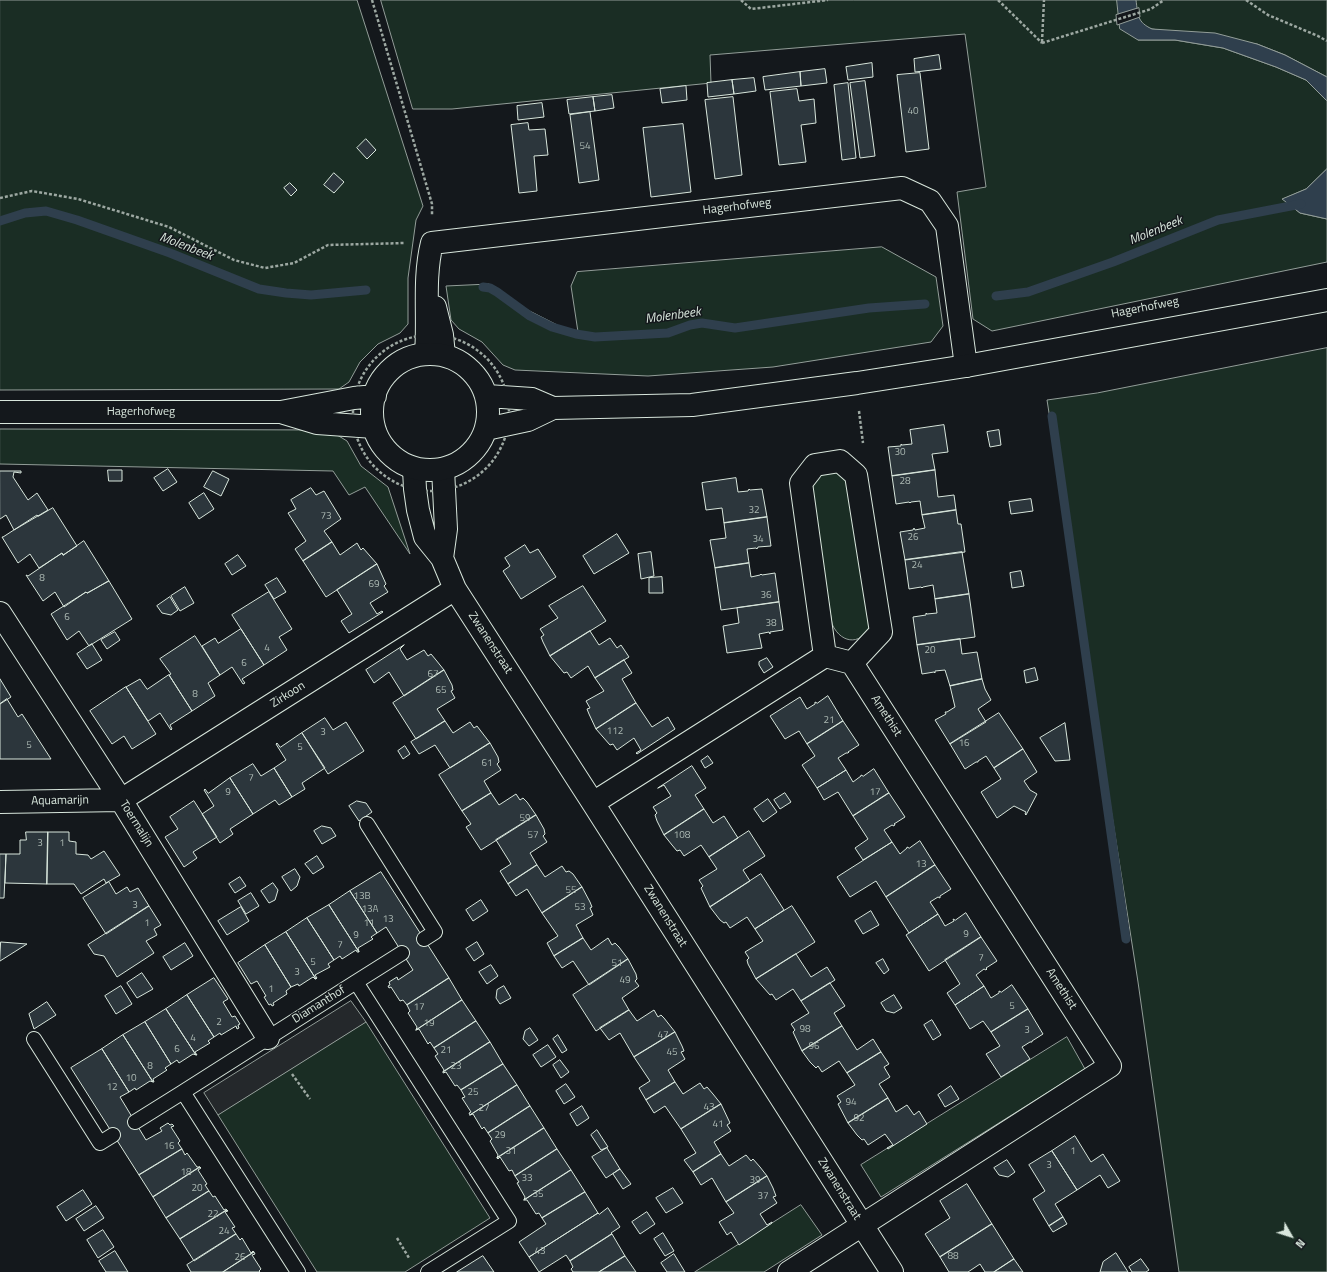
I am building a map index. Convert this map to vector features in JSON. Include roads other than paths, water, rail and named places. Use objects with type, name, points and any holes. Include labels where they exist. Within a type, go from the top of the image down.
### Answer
[{"type":"street","name":"Hagerhofweg","points":[[428,345],[427,280],[428,260],[432,243],[902,188],[930,201],[947,226],[966,366]]},
{"type":"street","name":"Hagerhofweg","points":[[497,427],[528,420],[553,408],[692,405],[857,383],[966,366],[1327,300]]},
{"type":"street","points":[[428,345],[459,361],[472,371],[481,383],[497,396],[489,408],[497,427],[482,439],[474,451],[462,462],[443,469],[429,471],[414,479],[398,461],[387,452],[379,440],[364,426],[372,412],[364,397],[393,367],[428,345]]},
{"type":"street","name":"Hagerhofweg","points":[[497,396],[532,399],[553,408]]},
{"type":"street","name":"Hagerhofweg","points":[[0,412],[281,412],[364,397]]},
{"type":"street","name":"Hagerhofweg","points":[[281,412],[317,423],[364,426]]},
{"type":"street","points":[[593,803],[825,656],[852,663],[881,632],[856,475],[840,461],[815,465],[801,484],[825,656]]},
{"type":"street","name":"Zwanenstraat","points":[[442,558],[446,529],[443,469]]},
{"type":"street","name":"Zwanenstraat","points":[[414,479],[418,510],[425,537],[442,558],[455,590],[593,803],[892,1272]]},
{"type":"street","name":"Zirkoon","points":[[121,800],[455,590]]},
{"type":"street","name":"Toermalijn","points":[[0,613],[121,800],[268,1038]]},
{"type":"street","name":"Amethist","points":[[852,663],[1110,1066],[861,1225]]},
{"type":"street","name":"Aquamarijn","points":[[0,802],[121,800]]},
{"type":"street","points":[[789,1272],[861,1225]]},
{"type":"lane","points":[[367,824],[434,932],[424,939]]},
{"type":"lane","points":[[356,982],[402,953]]},
{"type":"lane","name":"Diamanthof","points":[[135,1122],[356,982],[509,1221],[428,1272]]},
{"type":"lane","points":[[34,1039],[100,1143],[114,1135]]},
{"type":"lane","points":[[183,1092],[298,1272]]},
{"type":"water","points":[[1117,0],[1136,0],[1139,18],[1143,24],[1152,29],[1215,33],[1257,44],[1285,55],[1327,77],[1327,101],[1306,80],[1276,67],[1223,48],[1175,40],[1138,40],[1120,29]]},
{"type":"water","points":[[1327,169],[1327,219],[1300,213],[1282,199],[1306,189]]},
{"type":"waterway","name":"Molenbeek","points":[[996,296],[1028,292],[1113,262],[1218,220],[1301,204]]},
{"type":"waterway","name":"Molenbeek","points":[[0,221],[25,213],[46,211],[77,220],[170,253],[259,289],[311,295],[366,290]]},
{"type":"waterway","name":"Molenbeek","points":[[483,287],[490,288],[497,292],[530,316],[552,327],[576,334],[595,337],[668,333],[690,325],[702,323],[735,328],[869,308],[925,304]]},
{"type":"waterway","points":[[1052,416],[1126,939]]}]
